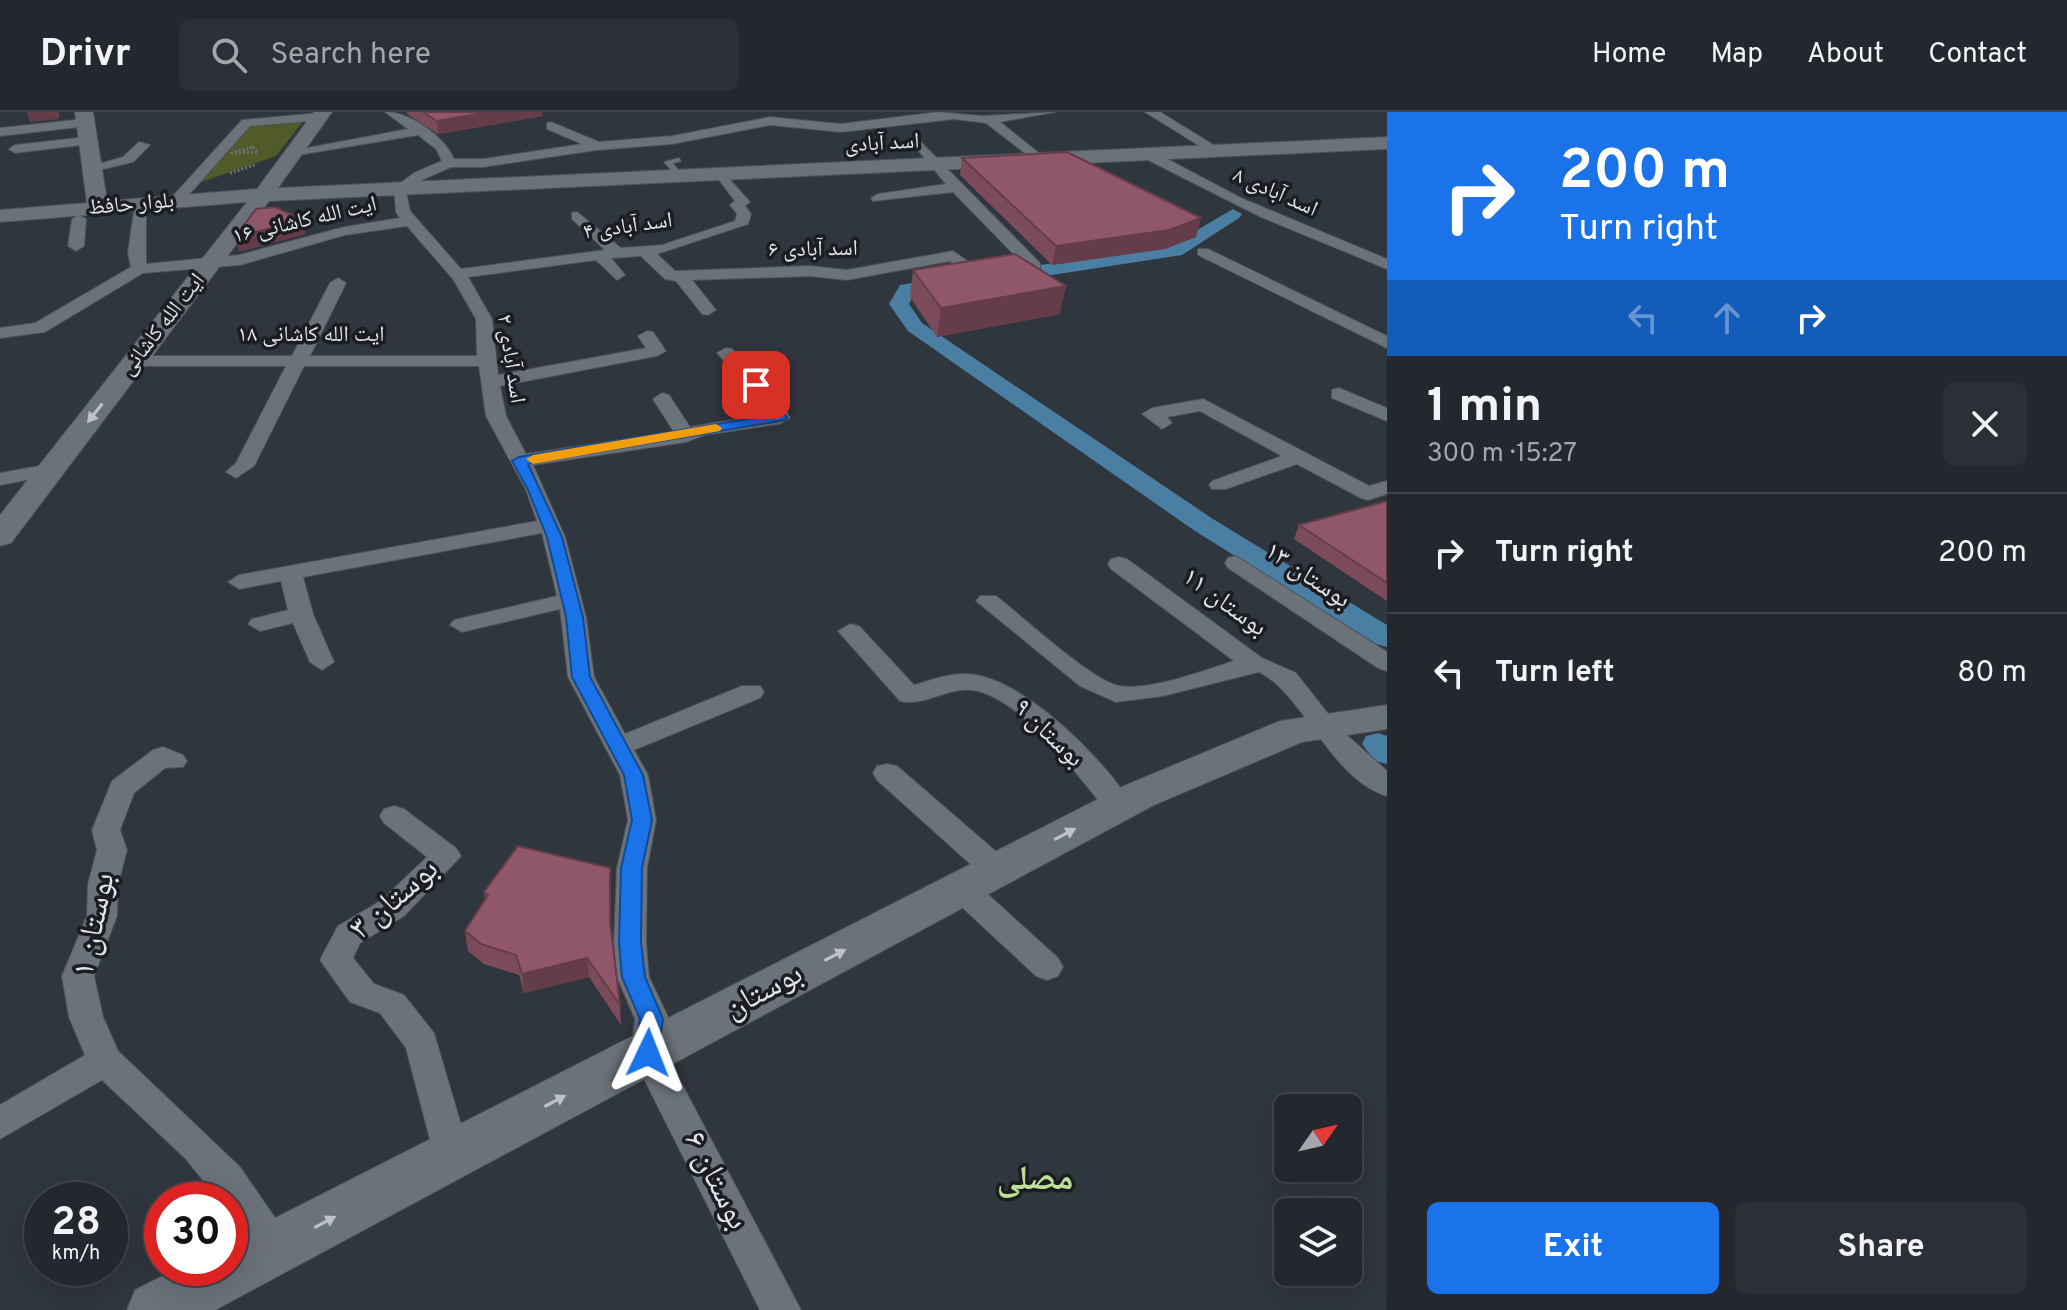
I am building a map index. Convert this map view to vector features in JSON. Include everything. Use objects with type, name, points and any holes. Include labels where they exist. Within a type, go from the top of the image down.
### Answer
[{"type":"main road","name":"ایت الله کاشانی","points":[[0,536],[259,200],[321,114]]},
{"type":"main road","points":[[85,125],[98,207]]},
{"type":"main road","name":"اسد آبادی","points":[[259,200],[679,169],[723,176],[1387,143]]},
{"type":"main road","points":[[259,166],[290,156],[325,177],[389,192]]},
{"type":"main road","points":[[172,199],[232,175]]},
{"type":"main road","name":"بلوار حافظ","points":[[0,216],[172,199],[259,200]]},
{"type":"main road","name":"بلوار حافظ","points":[[0,226],[259,200]]},
{"type":"main road","name":"بوستان","points":[[156,1310],[1119,806],[1294,730],[1387,717]]},
{"type":"street","points":[[391,112],[442,149],[449,163]]},
{"type":"street","points":[[756,112],[770,121]]},
{"type":"street","points":[[389,192],[449,163],[521,159],[597,146],[672,140],[770,121],[841,128],[949,114],[987,118],[1049,112]]},
{"type":"street","points":[[1151,112],[1219,152]]},
{"type":"street","points":[[172,199],[246,123],[321,114]]},
{"type":"street","points":[[1024,116],[1061,125]]},
{"type":"street","points":[[987,118],[1039,160]]},
{"type":"street","points":[[0,132],[85,125]]},
{"type":"street","points":[[15,149],[85,125]]},
{"type":"street","points":[[551,126],[597,146]]},
{"type":"street","points":[[649,128],[672,140]]},
{"type":"street","points":[[290,156],[418,131]]},
{"type":"street","name":"اسد آبادی ۶","points":[[681,276],[810,271],[847,275],[953,256],[968,270],[981,275],[1034,266],[935,166],[918,143]]},
{"type":"street","points":[[91,168],[129,160],[139,155],[144,145]]},
{"type":"street","name":"اسد آبادی ۸","points":[[1149,155],[1188,178],[1267,216],[1387,264]]},
{"type":"street","name":"اسد آبادی ۴","points":[[458,274],[598,253],[664,249],[741,224],[744,214],[737,205],[743,202],[723,176]]},
{"type":"street","points":[[878,198],[956,187]]},
{"type":"street","name":"اسد آبادی ۲","points":[[389,192],[409,221],[458,274],[484,319],[496,416],[550,525],[569,600],[581,677],[634,775],[642,820],[629,903],[633,977],[652,1019],[648,1053]]},
{"type":"street","points":[[0,333],[39,328],[139,269],[136,253],[139,214]]},
{"type":"street","points":[[577,216],[617,253]]},
{"type":"street","points":[[76,246],[79,219]]},
{"type":"street","name":"ایت الله کاشانی ۱۶","points":[[139,269],[240,260],[344,231],[409,221]]},
{"type":"street","points":[[645,251],[671,276],[681,276],[708,310]]},
{"type":"street","points":[[1203,252],[1387,343]]},
{"type":"street","points":[[598,253],[617,275]]},
{"type":"street","points":[[236,472],[244,466],[338,283]]},
{"type":"street","points":[[491,382],[657,351],[647,336]]},
{"type":"street","points":[[519,461],[686,436],[700,430],[780,418],[771,400],[726,353]]},
{"type":"street","name":"ایت الله کاشانی ۱۸","points":[[134,361],[487,361]]},
{"type":"street","points":[[1339,394],[1387,415]]},
{"type":"street","points":[[662,399],[686,436]]},
{"type":"street","points":[[1162,423],[1152,414],[1203,405],[1368,494],[1387,487]]},
{"type":"street","points":[[1219,485],[1300,456]]},
{"type":"street","points":[[0,479],[51,470]]},
{"type":"street","points":[[239,582],[550,525]]},
{"type":"street","name":"بوستان ۱۳","points":[[1236,563],[1387,663]]},
{"type":"street","name":"بوستان ۱۱","points":[[1119,564],[1253,663],[1279,670],[1297,688],[1322,726],[1387,786]]},
{"type":"street","points":[[290,572],[301,614],[322,662]]},
{"type":"street","points":[[462,625],[569,600]]},
{"type":"street","points":[[988,601],[1090,682],[1117,695],[1223,674],[1253,663]]},
{"type":"street","points":[[260,624],[301,614]]},
{"type":"street","name":"بوستان ۹","points":[[850,631],[909,695],[970,682],[995,689],[1022,703],[1119,806]]},
{"type":"street","points":[[619,746],[751,692]]},
{"type":"street","name":"بوستان ۱","points":[[173,761],[163,756],[122,788],[106,830],[112,850],[103,884],[102,916],[78,976],[86,1017],[105,1061],[198,1147],[227,1179],[244,1208],[276,1247]]},
{"type":"street","points":[[887,773],[979,879],[1047,967]]},
{"type":"street","name":"بوستان ۳","points":[[394,816],[446,856],[393,908],[349,935],[336,960],[362,993],[392,1004],[422,1043],[452,1155]]},
{"type":"street","name":"بوستان ۶","points":[[648,1053],[781,1310]]},
{"type":"street","points":[[0,1123],[105,1061]]},
{"type":"path","points":[[232,175],[259,166]]},
{"type":"green space","points":[[305,119],[276,156],[199,183],[249,124]]},
{"type":"building","points":[[423,112],[489,112],[437,121]]},
{"type":"building","points":[[1067,152],[1201,218],[1169,230],[1056,246],[962,158]]},
{"type":"building","points":[[275,207],[303,220],[235,237],[256,209]]},
{"type":"building","points":[[1015,254],[1066,286],[941,308],[913,270]]},
{"type":"building","points":[[1387,501],[1387,583],[1299,525]]},
{"type":"building","points":[[518,846],[610,868],[610,922],[620,1005],[587,958],[522,974],[516,955],[481,944],[465,931],[488,895],[484,892]]},
{"type":"waterway","points":[[999,277],[1175,251],[1233,214]]},
{"type":"waterway","points":[[953,282],[907,289],[899,304],[915,327],[1204,525],[1387,638]]},
{"type":"waterway","points":[[1378,744],[1387,753]]},
{"type":"slow traffic","points":[[533,459],[686,436],[716,428]]},
{"type":"district","name":"مصلی","points":[[1035,1180]]},
{"type":"route","points":[[648,1053],[652,1019],[633,977],[630,942],[632,868],[642,820],[634,775],[581,677],[574,617],[554,537],[536,490],[519,461],[674,438],[700,430],[780,418],[771,400],[756,385]]}]
